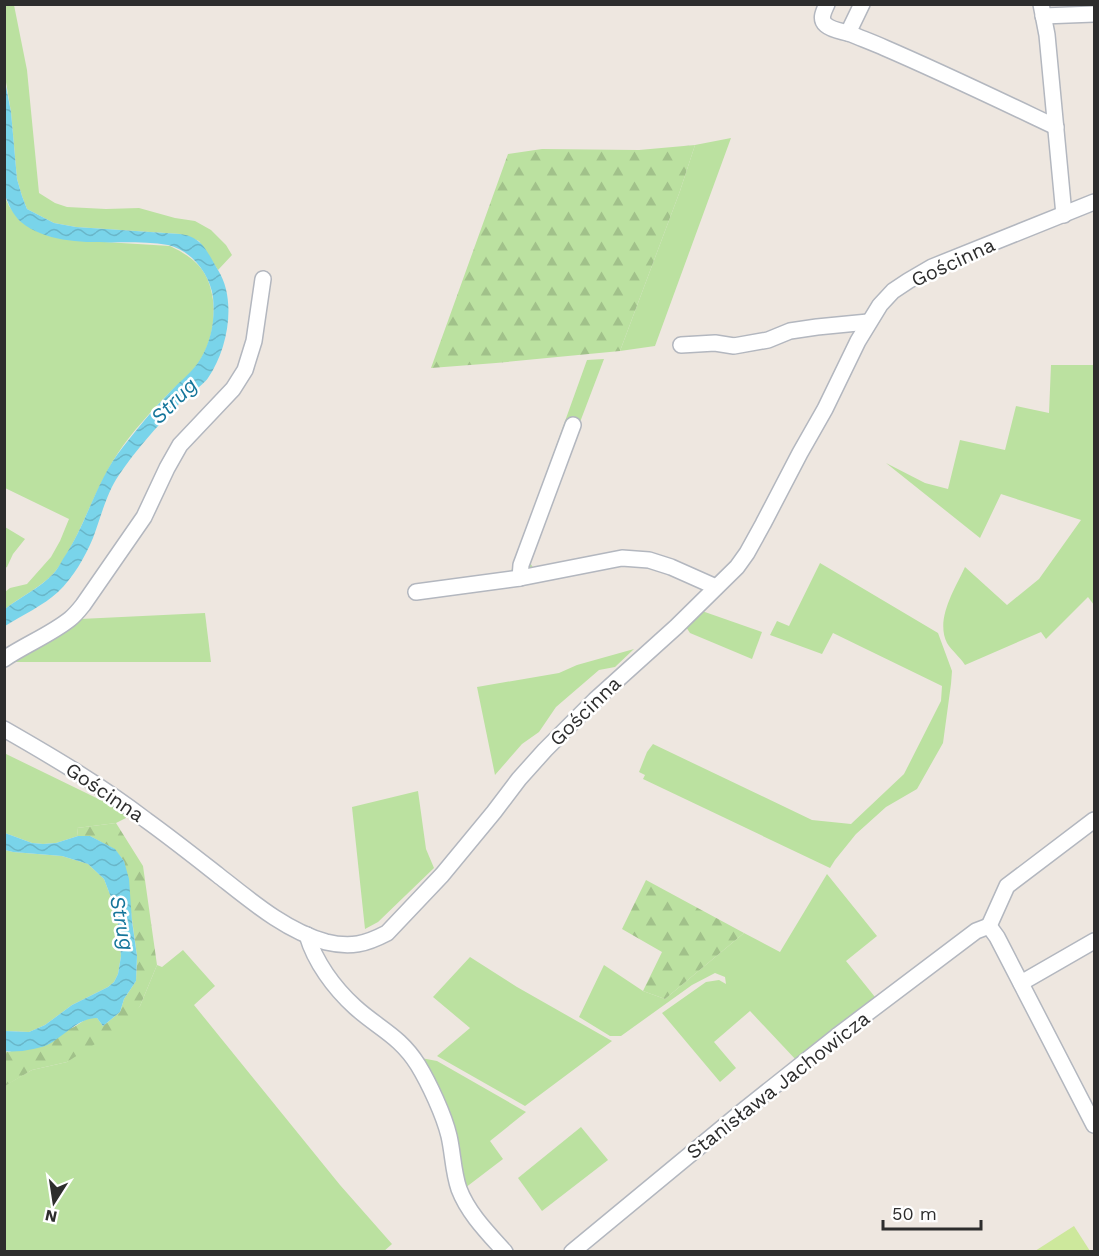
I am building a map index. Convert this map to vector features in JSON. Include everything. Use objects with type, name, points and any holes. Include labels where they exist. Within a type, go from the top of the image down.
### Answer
[{"type":"street","points":[[827,4],[822,15],[824,24],[946,75],[1056,127]]},
{"type":"street","points":[[848,33],[862,4]]},
{"type":"street","points":[[1064,215],[1042,10],[1095,14]]},
{"type":"street","name":"Gościnna","points":[[4,729],[54,757],[95,784],[144,818],[246,897],[307,935],[344,945],[364,944],[387,933],[442,875],[545,750],[737,567],[747,553],[825,409],[868,322],[893,291],[932,267],[1095,202]]},
{"type":"street","points":[[4,659],[72,618],[144,517],[180,445],[233,389],[245,370],[254,341],[263,279]]},
{"type":"street","points":[[681,345],[715,343],[734,346],[768,340],[790,331],[868,322]]},
{"type":"street","points":[[520,578],[521,565],[573,425]]},
{"type":"street","points":[[416,592],[520,578],[622,558],[649,560],[716,587]]},
{"type":"street","points":[[1095,820],[1007,886],[989,926],[997,937],[1095,1125]]},
{"type":"street","name":"Stanisława Jachowicza","points":[[572,1251],[837,1036],[976,931],[989,926]]},
{"type":"street","points":[[307,935],[320,964],[337,987],[354,1006],[401,1042],[418,1065],[449,1135],[458,1188],[488,1233],[505,1251]]},
{"type":"street","points":[[1021,983],[1095,941]]},
{"type":"green space","points":[[4,5],[14,5],[27,70],[39,193],[67,207],[139,208],[195,221],[211,230],[226,245],[232,255],[218,270],[199,241],[180,234],[76,227],[54,223],[27,209],[17,179],[5,76]]},
{"type":"green space","points":[[731,138],[655,346],[620,351],[695,145]]},
{"type":"green space","points":[[695,145],[620,351],[431,368],[508,154],[542,149],[639,150]]},
{"type":"green space","points":[[4,195],[20,221],[49,236],[72,240],[170,246],[187,255],[199,266],[208,281],[214,309],[210,338],[202,356],[189,375],[143,421],[118,453],[60,565],[43,583],[5,609],[5,592],[10,588],[27,584],[51,557],[69,519],[5,488]]},
{"type":"green space","points":[[604,359],[528,559],[536,573],[509,577],[587,360]]},
{"type":"green space","points":[[1051,365],[1094,365],[1094,605],[1088,597],[1046,639],[1041,632],[965,665],[947,643],[943,624],[948,604],[965,567],[1007,605],[1039,579],[1081,520],[1001,494],[980,538],[886,463],[925,483],[948,489],[960,440],[1005,450],[1016,406],[1049,413]]},
{"type":"green space","points":[[5,527],[25,539],[5,568]]},
{"type":"green space","points":[[820,563],[938,633],[952,671],[943,743],[917,789],[886,807],[856,834],[830,868],[643,779],[645,775],[639,772],[653,744],[812,820],[851,824],[904,774],[941,701],[942,686],[833,633],[822,654],[770,635],[777,621],[789,626]]},
{"type":"green space","points":[[702,611],[762,632],[752,659],[690,633],[686,627]]},
{"type":"green space","points":[[205,613],[211,662],[8,662],[80,619]]},
{"type":"green space","points":[[634,649],[615,667],[599,670],[556,707],[539,732],[522,744],[495,775],[477,687],[559,673],[577,665]]},
{"type":"green space","points":[[4,753],[130,816],[116,823],[77,828],[78,836],[56,843],[32,843],[5,833]]},
{"type":"green space","points":[[418,791],[426,849],[434,868],[378,922],[365,929],[352,807]]},
{"type":"green space","points":[[116,823],[143,866],[157,965],[140,1006],[120,1028],[67,1062],[32,1070],[5,1086],[4,1051],[9,1052],[74,1027],[88,1018],[97,1018],[103,1026],[120,1012],[124,999],[136,981],[137,956],[124,861],[114,849],[90,836],[78,836],[77,828]]},
{"type":"green space","points":[[5,850],[62,856],[88,864],[104,879],[117,913],[121,956],[114,982],[72,1005],[45,1025],[29,1032],[5,1031]]},
{"type":"green space","points":[[827,874],[877,936],[846,961],[879,1002],[797,1061],[750,1011],[714,1042],[736,1068],[720,1082],[662,1013],[706,982],[719,980],[726,984],[725,977],[715,973],[692,985],[621,1036],[610,1036],[579,1017],[604,965],[643,991],[665,999],[744,933],[780,952]]},
{"type":"green space","points":[[646,880],[744,933],[665,999],[643,991],[662,952],[622,929]]},
{"type":"green space","points":[[183,950],[215,986],[194,1005],[340,1185],[392,1244],[383,1252],[5,1251],[4,1086],[32,1070],[67,1062],[140,1006],[157,965],[162,967]]},
{"type":"green space","points":[[470,957],[517,987],[612,1041],[525,1106],[437,1056],[470,1028],[433,997]]},
{"type":"green space","points":[[421,1058],[437,1061],[526,1112],[490,1141],[503,1159],[465,1188]]},
{"type":"green space","points":[[581,1127],[608,1160],[542,1211],[518,1178]]},
{"type":"green space","points":[[1074,1226],[1090,1251],[1035,1251]]},
{"type":"water","name":"Strug","points":[[4,76],[11,112],[17,179],[27,209],[54,223],[76,227],[180,234],[194,238],[207,251],[224,282],[228,310],[228,324],[221,353],[208,378],[154,430],[114,482],[90,545],[74,574],[52,597],[5,626],[5,609],[42,583],[57,569],[79,531],[106,473],[123,447],[158,405],[198,363],[210,336],[214,305],[211,288],[204,272],[192,258],[176,248],[150,243],[72,241],[54,238],[36,232],[18,219],[5,195]]},
{"type":"water","name":"Strug","points":[[5,833],[32,843],[43,844],[56,843],[78,836],[90,836],[115,849],[124,861],[129,879],[137,956],[136,981],[124,999],[120,1012],[103,1026],[97,1018],[90,1019],[78,1024],[47,1045],[16,1051],[5,1051],[5,1031],[29,1032],[45,1025],[72,1005],[108,987],[118,974],[121,956],[117,913],[104,879],[88,864],[62,856],[5,850]]}]
